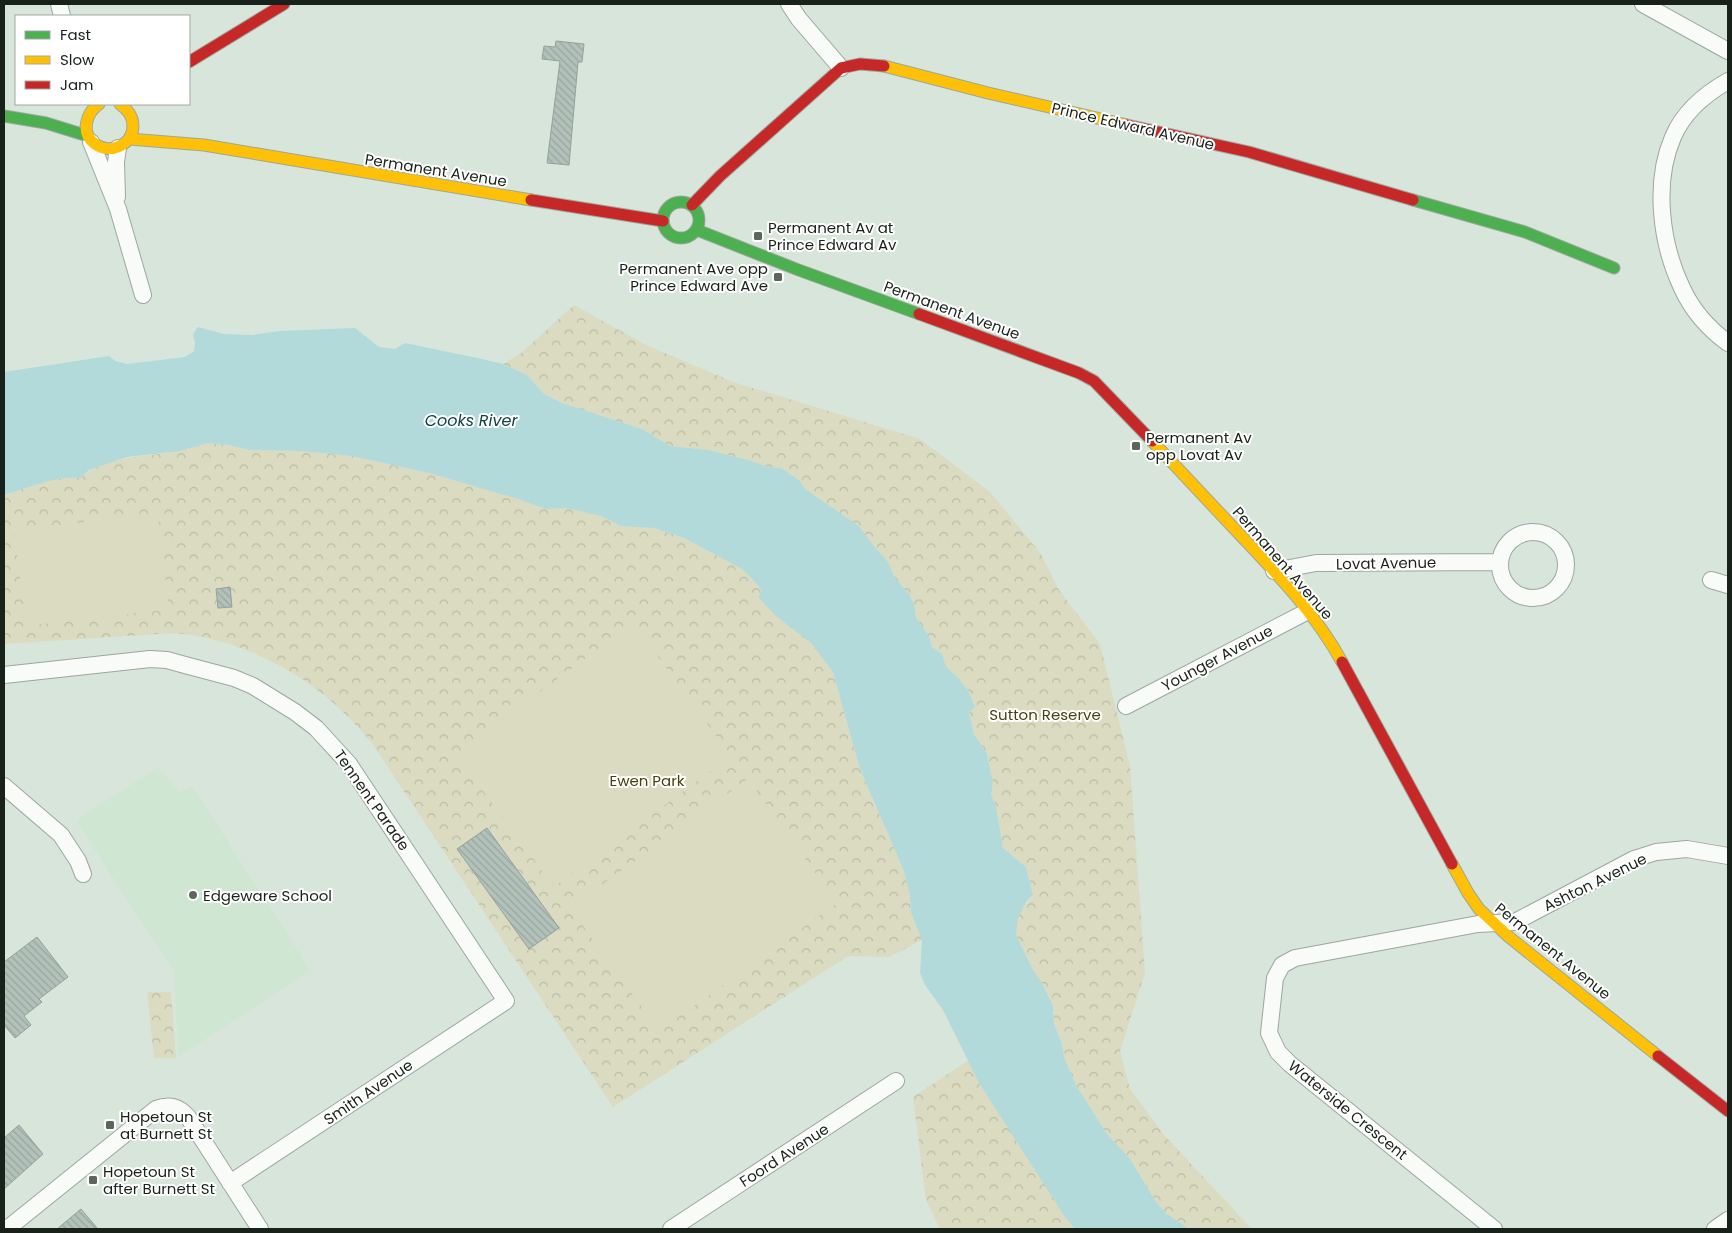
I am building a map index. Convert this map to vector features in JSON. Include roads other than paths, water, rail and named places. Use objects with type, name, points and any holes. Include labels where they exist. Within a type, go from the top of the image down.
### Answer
[{"type":"main road","points":[[190,61],[284,4]]},
{"type":"main road","name":"Prince Edward Avenue","points":[[841,68],[860,64],[881,65],[988,93],[1249,152],[1525,232],[1614,268]]},
{"type":"main road","points":[[692,205],[720,176],[841,68]]},
{"type":"main road","points":[[121,105],[136,115],[134,126],[124,144]]},
{"type":"main road","points":[[4,116],[33,120],[84,113],[90,139]]},
{"type":"main road","name":"Permanent Avenue","points":[[33,120],[90,139],[102,148],[110,150],[124,144],[204,145],[536,202],[662,221]]},
{"type":"main road","name":"Permanent Avenue","points":[[160,129],[204,145]]},
{"type":"main road","points":[[681,202],[692,205],[698,214],[699,224],[696,230],[684,238],[674,237],[666,230],[662,221],[666,210],[675,203],[681,202]]},
{"type":"main road","name":"Permanent Avenue","points":[[696,230],[1070,370],[1094,381],[1274,571],[1308,611],[1335,649],[1468,893],[1480,909],[1493,923],[1728,1110]]},
{"type":"street","points":[[789,4],[799,19],[841,68]]},
{"type":"street","points":[[1643,4],[1728,51]]},
{"type":"street","points":[[1728,81],[1711,91],[1695,104],[1673,137],[1668,155],[1662,200],[1664,226],[1669,250],[1682,289],[1695,310],[1728,343]]},
{"type":"street","points":[[90,139],[118,209],[143,295]]},
{"type":"street","points":[[118,209],[116,162],[124,144]]},
{"type":"street","points":[[1528,531],[1540,532],[1550,536],[1559,544],[1564,554],[1566,566],[1564,577],[1558,587],[1548,594],[1531,598],[1514,593],[1500,574],[1499,562],[1502,551],[1508,541],[1528,531]]},
{"type":"street","name":"Lovat Avenue","points":[[1274,571],[1316,564],[1499,562]]},
{"type":"street","points":[[1711,580],[1728,585]]},
{"type":"street","name":"Younger Avenue","points":[[1126,706],[1308,611]]},
{"type":"street","name":"Tennent Parade","points":[[4,674],[150,659],[167,660],[245,682],[295,712],[328,739],[349,764],[506,1001]]},
{"type":"street","points":[[4,786],[61,836],[78,861],[83,874]]},
{"type":"street","name":"Ashton Avenue","points":[[1493,923],[1515,922],[1634,860],[1656,852],[1687,849],[1728,856]]},
{"type":"street","name":"Waterside Crescent","points":[[1493,923],[1478,924],[1295,958],[1282,965],[1275,978],[1269,1033],[1278,1052],[1290,1064],[1494,1229]]},
{"type":"street","name":"Smith Avenue","points":[[230,1183],[506,1001]]},
{"type":"street","name":"Foord Avenue","points":[[676,1228],[896,1081]]},
{"type":"street","points":[[7,1229],[156,1109],[164,1106],[173,1106],[182,1110],[188,1117],[260,1229]]},
{"type":"street","points":[[1715,1229],[1728,1220]]},
{"type":"water","name":"Cooks River","points":[[198,327],[224,334],[253,335],[279,331],[355,328],[379,347],[395,349],[405,343],[503,364],[527,375],[544,394],[562,403],[642,429],[670,446],[708,450],[752,461],[767,467],[781,468],[800,481],[805,489],[859,526],[875,548],[886,559],[894,577],[909,594],[914,604],[916,618],[929,636],[932,647],[942,654],[946,667],[968,690],[975,707],[969,713],[974,734],[987,754],[993,783],[991,795],[996,806],[1003,848],[1026,867],[1033,895],[1027,901],[1018,918],[1016,935],[1053,1006],[1054,1024],[1061,1041],[1065,1060],[1077,1087],[1107,1134],[1130,1159],[1156,1202],[1167,1214],[1188,1229],[1075,1229],[1065,1217],[979,1083],[943,1010],[925,985],[920,973],[922,940],[911,913],[910,896],[904,871],[860,769],[833,672],[811,643],[776,616],[758,597],[762,591],[742,569],[684,538],[654,528],[620,526],[601,516],[567,508],[546,509],[433,474],[352,456],[300,451],[249,450],[229,445],[208,443],[180,451],[127,457],[89,470],[80,478],[60,479],[41,483],[4,495],[4,372],[109,356],[115,361],[127,364],[185,357],[194,351],[193,334]]},
{"type":"place","name":"Permanent Av at Prince Edward Av","points":[[758,236]]},
{"type":"place","name":"Permanent Ave opp Prince Edward Ave","points":[[778,277]]},
{"type":"place","name":"Permanent Av opp Lovat Av","points":[[1136,446]]},
{"type":"place","name":"Edgeware School","points":[[193,895]]},
{"type":"place","name":"Hopetoun St at Burnett St","points":[[110,1125]]},
{"type":"place","name":"Hopetoun St after Burnett St","points":[[93,1180]]},
{"type":"park label","name":"Sutton Reserve","points":[[1045,714]]},
{"type":"park label","name":"Ewen Park","points":[[647,780]]}]
